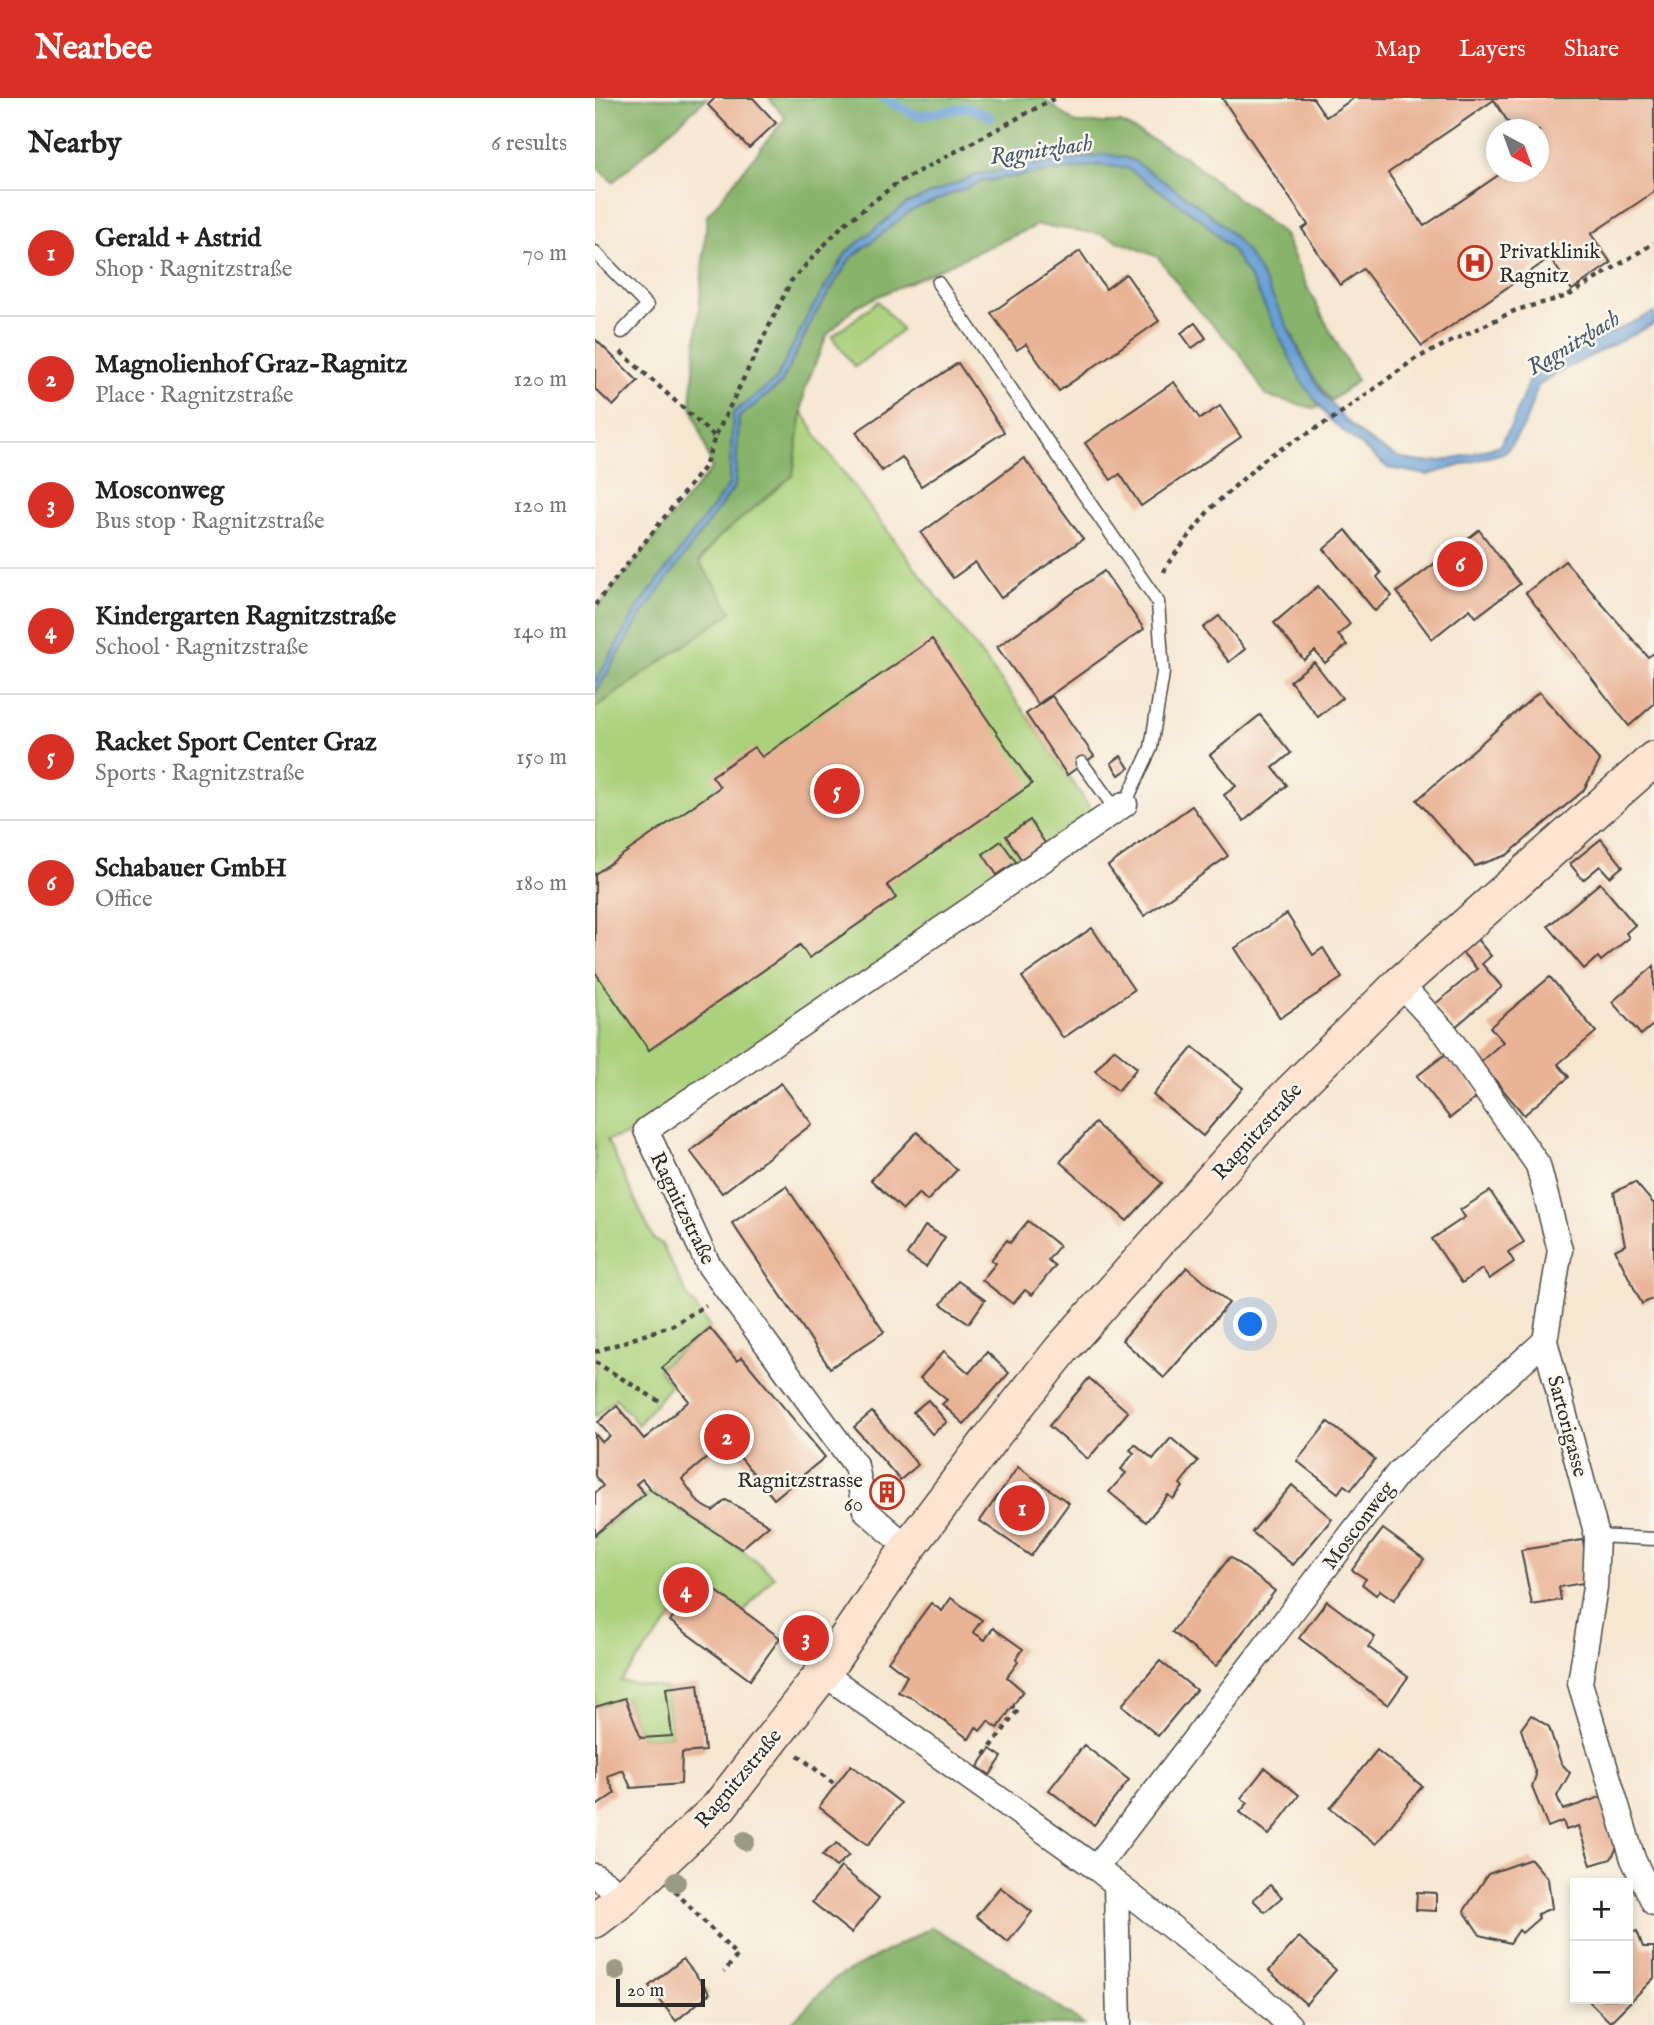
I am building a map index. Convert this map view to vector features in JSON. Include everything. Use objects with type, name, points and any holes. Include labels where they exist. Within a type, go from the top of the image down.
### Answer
[{"type":"main road","name":"Ragnitzstraße","points":[[608,1910],[719,1807],[823,1673],[908,1548],[1062,1349],[1281,1102],[1400,984],[1654,759]]},
{"type":"street","name":"Ragnitzstraße","points":[[908,1548],[865,1510],[856,1466],[708,1264],[646,1130],[1121,807]]},
{"type":"street","name":"Sartorigasse","points":[[1400,984],[1447,1035],[1538,1165],[1560,1250],[1545,1341],[1597,1536],[1595,1587],[1580,1683],[1633,1859],[1654,1903]]},
{"type":"street","name":"Mosconweg","points":[[1096,1868],[1398,1473],[1545,1341]]},
{"type":"street","points":[[823,1673],[1096,1868],[1259,1996],[1289,2025]]},
{"type":"street","points":[[595,1876],[607,1884],[608,1910]]},
{"type":"street","points":[[1116,1884],[1119,2025]]},
{"type":"lane","points":[[595,252],[646,306],[622,332]]},
{"type":"lane","points":[[938,283],[1158,602],[1163,673],[1151,748],[1121,807],[1082,763]]},
{"type":"lane","points":[[1597,1536],[1654,1539]]},
{"type":"path","points":[[595,605],[705,467],[715,437],[791,281],[842,226],[897,183],[1055,98]]},
{"type":"path","points":[[1158,602],[1166,566],[1187,537],[1210,509],[1267,457],[1334,418],[1415,359],[1516,310],[1568,296],[1654,243]]},
{"type":"path","points":[[622,332],[630,342],[621,353],[715,437]]},
{"type":"path","points":[[595,1352],[673,1325],[716,1299]]},
{"type":"path","points":[[595,1362],[662,1404]]},
{"type":"path","points":[[980,1762],[1018,1710],[1013,1707]]},
{"type":"path","points":[[792,1750],[835,1785]]},
{"type":"path","points":[[670,1885],[737,1956],[724,1972]]},
{"type":"green space","points":[[595,98],[707,98],[613,182],[595,166]]},
{"type":"green space","points":[[769,98],[1043,98],[1075,123],[1121,123],[1185,157],[1284,235],[1309,291],[1357,381],[1331,401],[1310,373],[1293,336],[1211,214],[1106,154],[979,174],[906,204],[847,252],[808,315],[776,380],[734,413],[729,485],[637,609],[595,683],[595,611],[712,468],[691,404],[707,216],[785,118]]},
{"type":"green space","points":[[1100,165],[1127,168],[1202,220],[1232,250],[1255,286],[1300,379],[1320,407],[1313,408],[1266,396],[1239,352],[1192,303],[1158,257],[1101,234],[1038,225],[856,306],[827,335],[805,388],[793,475],[717,539],[699,561],[732,612],[595,708],[595,694],[643,613],[735,486],[739,417],[781,384],[814,316],[850,259],[910,211],[983,181]]},
{"type":"green space","points":[[878,301],[902,330],[855,367],[832,337]]},
{"type":"green space","points":[[802,411],[821,443],[1026,714],[1090,808],[1095,824],[646,1130],[607,1140],[654,1240],[661,1243],[687,1295],[710,1328],[658,1369],[671,1385],[638,1425],[616,1398],[595,1417],[595,708],[717,539],[793,475]]},
{"type":"green space","points":[[652,1491],[741,1549],[774,1576],[744,1612],[700,1580],[620,1681],[666,1688],[672,1736],[641,1738],[625,1698],[595,1707],[595,1535]]},
{"type":"green space","points":[[932,1927],[1002,1967],[1084,2025],[789,2025],[834,1979]]},
{"type":"water","name":"Ragnitzbach","points":[[1106,154],[1132,160],[1203,208],[1232,235],[1261,275],[1310,372],[1331,403],[1359,432],[1375,444],[1409,460],[1445,460],[1500,445],[1513,422],[1529,379],[1545,367],[1654,312],[1654,324],[1565,369],[1538,386],[1524,426],[1506,452],[1428,475],[1388,468],[1330,420],[1300,379],[1255,286],[1232,250],[1202,220],[1127,168],[1099,165],[983,181],[910,211],[850,259],[814,316],[781,384],[739,417],[735,486],[643,613],[595,694],[595,683],[637,609],[729,485],[733,413],[776,380],[808,315],[847,252],[906,204],[979,174]]},
{"type":"building","points":[[715,98],[753,98],[776,123],[749,148],[708,105]]},
{"type":"building","name":"Privatklinik Ragnitz","points":[[1222,98],[1313,98],[1326,117],[1354,98],[1654,98],[1654,192],[1591,234],[1611,263],[1572,290],[1550,258],[1422,346],[1363,269],[1340,285],[1302,229],[1308,225]]},
{"type":"building","points":[[1080,251],[1106,289],[1126,274],[1159,321],[1059,391],[1026,344],[1017,350],[991,313]]},
{"type":"building","points":[[1195,323],[1206,338],[1192,348],[1181,333]]},
{"type":"building","points":[[595,339],[638,381],[613,406],[595,389]]},
{"type":"building","points":[[958,363],[1004,432],[921,486],[902,457],[882,471],[856,432]]},
{"type":"building","points":[[1174,382],[1200,419],[1220,406],[1241,437],[1141,506],[1120,474],[1111,480],[1085,443]]},
{"type":"building","points":[[1024,458],[1083,539],[1001,598],[975,562],[953,578],[921,533]]},
{"type":"building","points":[[1346,530],[1381,573],[1377,577],[1392,596],[1375,611],[1324,549]]},
{"type":"building","points":[[1479,530],[1520,584],[1476,617],[1470,609],[1432,639],[1397,592]]},
{"type":"building","points":[[1565,561],[1648,657],[1654,653],[1654,704],[1629,726],[1526,593]]},
{"type":"building","points":[[1104,571],[1144,629],[1038,704],[997,647]]},
{"type":"building","points":[[1318,586],[1350,624],[1338,635],[1347,645],[1325,663],[1315,651],[1304,660],[1274,623]]},
{"type":"building","points":[[1219,616],[1245,649],[1229,662],[1203,628]]},
{"type":"building","points":[[932,639],[1032,784],[887,885],[896,898],[809,958],[800,945],[649,1050],[595,972],[595,874],[720,787],[712,776],[754,747],[762,757]]},
{"type":"building","points":[[1314,662],[1342,698],[1318,717],[1290,681]]},
{"type":"building","points":[[1539,692],[1600,761],[1583,791],[1507,855],[1475,866],[1417,800]]},
{"type":"building","points":[[1052,696],[1094,756],[1067,775],[1026,714]]},
{"type":"building","points":[[1260,715],[1291,753],[1273,768],[1287,785],[1244,821],[1224,795],[1236,786],[1210,755]]},
{"type":"building","points":[[1121,756],[1129,768],[1119,775],[1111,763]]},
{"type":"building","points":[[1192,806],[1228,856],[1144,916],[1108,866]]},
{"type":"building","points":[[1030,820],[1045,843],[1021,859],[1006,836]]},
{"type":"building","points":[[1601,839],[1623,866],[1610,877],[1600,866],[1583,880],[1570,864]]},
{"type":"building","points":[[1001,841],[1016,862],[997,875],[983,854]]},
{"type":"building","points":[[1600,883],[1635,925],[1626,933],[1629,938],[1601,961],[1598,957],[1584,969],[1548,926]]},
{"type":"building","points":[[1287,914],[1313,955],[1323,948],[1342,978],[1280,1018],[1235,948]]},
{"type":"building","points":[[1092,928],[1134,990],[1063,1038],[1022,977]]},
{"type":"building","points":[[1476,938],[1491,956],[1482,964],[1502,987],[1454,1028],[1434,1005],[1477,969],[1461,951]]},
{"type":"building","points":[[1654,966],[1654,1024],[1641,1035],[1612,1002]]},
{"type":"building","points":[[1550,977],[1596,1032],[1558,1064],[1569,1077],[1524,1115],[1480,1062],[1503,1042],[1490,1027]]},
{"type":"building","points":[[1193,1047],[1243,1088],[1203,1136],[1153,1095]]},
{"type":"building","points":[[1114,1049],[1137,1068],[1118,1091],[1095,1071]]},
{"type":"building","points":[[1447,1053],[1480,1095],[1450,1118],[1417,1076]]},
{"type":"building","points":[[781,1083],[812,1124],[722,1193],[690,1151]]},
{"type":"building","points":[[1095,1123],[1162,1183],[1127,1221],[1060,1162]]},
{"type":"building","points":[[917,1132],[957,1170],[927,1201],[919,1193],[903,1210],[871,1180]]},
{"type":"building","points":[[1635,1182],[1654,1204],[1654,1298],[1642,1304],[1615,1250],[1625,1245],[1614,1192]]},
{"type":"building","points":[[786,1186],[884,1332],[830,1368],[732,1223]]},
{"type":"building","points":[[1490,1191],[1524,1242],[1508,1252],[1514,1262],[1489,1279],[1482,1269],[1462,1283],[1432,1239],[1465,1217],[1460,1210]]},
{"type":"building","points":[[1028,1221],[1059,1246],[1048,1260],[1055,1266],[1032,1295],[1025,1290],[1013,1304],[982,1280],[996,1263],[991,1260],[1007,1240],[1010,1243]]},
{"type":"building","points":[[925,1226],[945,1237],[926,1267],[907,1255]]},
{"type":"building","points":[[1187,1267],[1229,1303],[1164,1378],[1122,1340]]},
{"type":"building","points":[[958,1281],[985,1300],[969,1323],[941,1304]]},
{"type":"building","points":[[710,1328],[737,1361],[742,1357],[825,1457],[774,1499],[727,1441],[682,1479],[699,1503],[713,1511],[726,1500],[769,1525],[741,1549],[652,1491],[642,1479],[636,1484],[645,1494],[595,1535],[595,1493],[603,1486],[595,1476],[595,1434],[602,1442],[610,1436],[598,1422],[617,1406],[644,1439],[689,1401],[662,1368]]},
{"type":"building","points":[[944,1351],[969,1373],[987,1352],[1009,1373],[964,1424],[942,1404],[947,1400],[920,1378]]},
{"type":"building","points":[[1089,1378],[1128,1412],[1088,1459],[1049,1426]]},
{"type":"building","points":[[928,1400],[947,1422],[932,1434],[913,1412]]},
{"type":"building","points":[[872,1412],[918,1465],[900,1480],[854,1427]]},
{"type":"building","points":[[1328,1422],[1375,1459],[1351,1490],[1344,1485],[1338,1493],[1297,1461]]},
{"type":"building","points":[[1171,1438],[1198,1461],[1180,1484],[1183,1487],[1173,1499],[1168,1495],[1146,1522],[1109,1492],[1126,1473],[1121,1469],[1134,1453],[1130,1450],[1135,1444],[1153,1459]]},
{"type":"building","points":[[1018,1467],[1069,1503],[1031,1556],[980,1521]]},
{"type":"building","name":"Ragnitzstrasse 60","points":[[887,1478],[901,1489],[887,1505],[873,1494]]},
{"type":"building","points":[[1292,1485],[1332,1519],[1293,1565],[1252,1532]]},
{"type":"building","points":[[1383,1529],[1424,1559],[1394,1600],[1380,1590],[1376,1595],[1362,1584],[1366,1579],[1352,1570]]},
{"type":"building","points":[[1583,1540],[1589,1582],[1559,1587],[1561,1600],[1532,1605],[1521,1550]]},
{"type":"building","points":[[1230,1557],[1275,1591],[1216,1666],[1172,1632]]},
{"type":"building","points":[[700,1579],[780,1638],[750,1680],[670,1621]]},
{"type":"building","points":[[951,1598],[982,1620],[973,1632],[985,1640],[993,1628],[1023,1649],[1016,1659],[1018,1662],[1007,1677],[1023,1691],[998,1728],[988,1721],[980,1731],[976,1727],[969,1739],[914,1699],[898,1692],[907,1676],[888,1661],[931,1603],[942,1611]]},
{"type":"building","points":[[1327,1601],[1375,1637],[1368,1647],[1408,1677],[1388,1705],[1299,1638]]},
{"type":"building","points":[[1160,1661],[1196,1690],[1158,1736],[1122,1705]]},
{"type":"building","points":[[698,1684],[705,1751],[682,1753],[681,1784],[631,1788],[623,1770],[607,1776],[615,1793],[595,1807],[595,1707],[625,1698],[641,1738],[672,1736],[666,1688]]},
{"type":"building","points":[[1531,1715],[1549,1727],[1561,1763],[1570,1773],[1557,1796],[1563,1810],[1603,1796],[1619,1844],[1611,1859],[1591,1865],[1578,1826],[1566,1830],[1563,1821],[1548,1827],[1532,1787],[1536,1775],[1521,1729]]},
{"type":"building","points":[[1084,1745],[1129,1780],[1094,1825],[1049,1790]]},
{"type":"building","points":[[990,1749],[1002,1757],[990,1775],[978,1767]]},
{"type":"building","points":[[1377,1750],[1422,1786],[1376,1844],[1330,1808]]},
{"type":"building","points":[[851,1765],[901,1803],[868,1845],[819,1807]]},
{"type":"building","points":[[1265,1768],[1299,1795],[1269,1835],[1240,1812],[1248,1803],[1241,1798]]},
{"type":"building","points":[[837,1843],[849,1855],[836,1867],[822,1855]]},
{"type":"building","points":[[1531,1859],[1548,1879],[1552,1908],[1537,1914],[1539,1918],[1522,1933],[1519,1930],[1510,1943],[1480,1935],[1464,1911],[1488,1874]]},
{"type":"building","points":[[841,1867],[879,1898],[851,1933],[812,1902]]},
{"type":"building","points":[[1270,1885],[1282,1897],[1265,1912],[1253,1900]]},
{"type":"building","points":[[1000,1887],[1032,1912],[1008,1942],[976,1916]]},
{"type":"building","points":[[1417,1892],[1436,1893],[1436,1911],[1416,1910]]},
{"type":"building","points":[[1637,1931],[1643,1947],[1654,1947],[1654,1978],[1633,1999],[1633,1941],[1633,1932]]},
{"type":"building","points":[[1299,1937],[1336,1970],[1306,2004],[1269,1971]]},
{"type":"building","points":[[683,1959],[710,1993],[676,2021],[649,1986]]},
{"type":"building","points":[[1592,2004],[1628,2004],[1610,2022]]},
{"type":"waterway","points":[[883,98],[918,116],[967,107],[991,117]]},
{"type":"waterway","points":[[1020,150],[1031,170]]},
{"type":"place","name":"Privatklinik Ragnitz","points":[[1475,263]]},
{"type":"place","name":"Schabauer GmbH","points":[[1460,564]]},
{"type":"place","name":"Racket Sport Center Graz","points":[[837,791]]},
{"type":"place","name":"Magnolienhof Graz-Ragnitz","points":[[727,1437]]},
{"type":"place","name":"Ragnitzstrasse 60","points":[[887,1492]]},
{"type":"place","name":"Gerald + Astrid","points":[[1022,1508]]},
{"type":"place","name":"Kindergarten Ragnitzstraße","points":[[686,1590]]},
{"type":"place","name":"Mosconweg","points":[[806,1638]]}]
